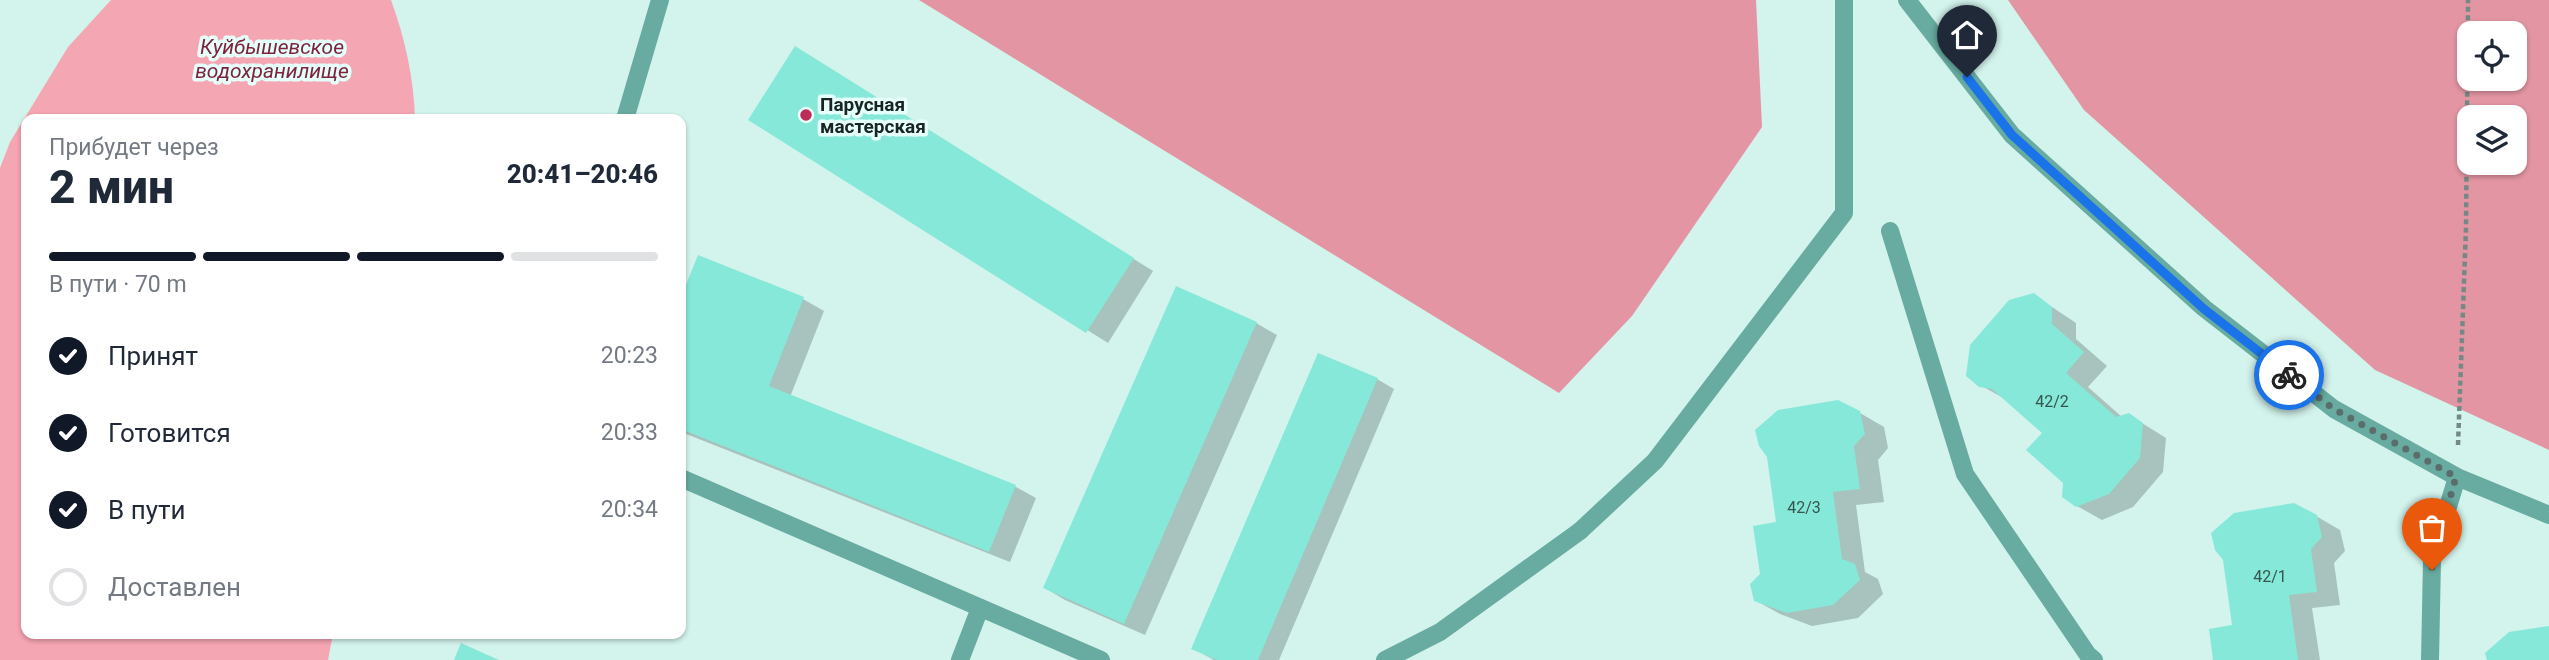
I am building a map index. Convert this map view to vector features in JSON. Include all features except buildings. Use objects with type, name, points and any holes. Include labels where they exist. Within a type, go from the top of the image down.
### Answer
[{"type":"street","points":[[626,114],[660,0]]},
{"type":"street","points":[[1385,660],[1440,632],[1580,531],[1655,461],[1844,213],[1844,0]]},
{"type":"street","points":[[1907,0],[2012,135],[2204,309],[2334,409],[2456,477],[2549,515]]},
{"type":"street","points":[[1890,231],[1965,474],[2094,660]]},
{"type":"street","points":[[2430,660],[2432,560],[2456,477]]},
{"type":"street","points":[[686,480],[1101,660]]},
{"type":"street","points":[[960,660],[980,608]]},
{"type":"path","points":[[2456,477],[2466,228],[2468,0]]},
{"type":"shaded area","points":[[919,0],[1756,0],[1762,127],[1632,316],[1559,393]]},
{"type":"shaded area","points":[[2008,0],[2549,0],[2549,450],[2375,370],[2084,110]]},
{"type":"water","name":"Куйбышевское водохранилище","points":[[111,0],[391,0],[408,59],[415,114],[27,114],[68,47]]},
{"type":"water","name":"Куйбышевское водохранилище","points":[[21,124],[21,639],[332,639],[328,660],[0,660],[0,168],[10,142]]},
{"type":"way so far","points":[[2289,375],[2334,409],[2456,477],[2432,560],[2432,570]]},
{"type":"place","name":"Парусная мастерская","points":[[806,115]]},
{"type":"route","points":[[1967,77],[2012,135],[2204,309],[2289,375]]}]
